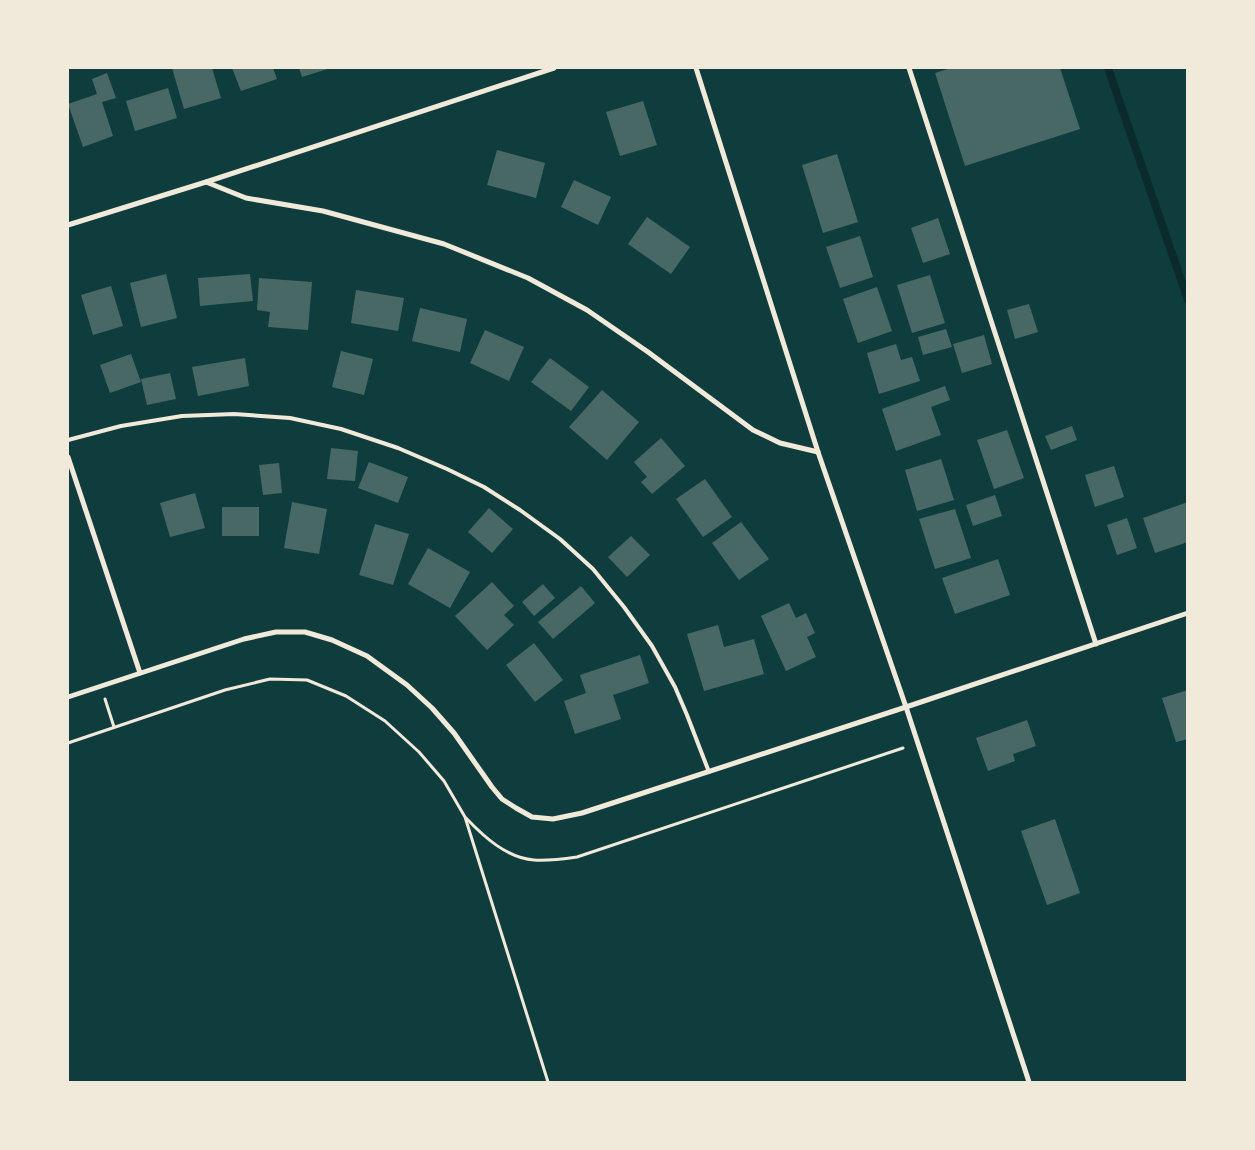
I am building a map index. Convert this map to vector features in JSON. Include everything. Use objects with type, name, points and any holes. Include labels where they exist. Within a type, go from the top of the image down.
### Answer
[{"type":"street","points":[[68,226],[554,68]]},
{"type":"street","points":[[696,68],[818,452],[906,707],[1029,1082]]},
{"type":"street","points":[[908,68],[1096,644]]},
{"type":"street","points":[[206,182],[246,198],[323,211],[444,244],[528,278],[595,315],[753,430],[780,443],[818,452]]},
{"type":"street","points":[[68,457],[140,673]]},
{"type":"street","points":[[68,697],[244,639],[276,632],[305,632],[332,640],[367,656],[407,685],[432,708],[454,733],[502,799],[532,817],[553,819],[582,813],[1188,613]]},
{"type":"lane","points":[[68,440],[121,426],[182,416],[234,414],[290,418],[341,429],[398,448],[484,486],[560,539],[593,570],[624,607],[652,646],[675,687],[708,772]]},
{"type":"path","points":[[68,743],[225,690],[270,680],[307,680],[346,696],[385,721],[419,752],[444,781],[465,817],[548,1082]]},
{"type":"path","points":[[100,686],[114,727]]},
{"type":"path","points":[[465,817],[480,832],[506,851],[519,857],[533,860],[558,860],[577,857],[918,744]]},
{"type":"building","points":[[172,68],[212,68],[221,98],[184,109]]},
{"type":"building","points":[[232,68],[273,68],[277,79],[241,91]]},
{"type":"building","points":[[299,68],[331,68],[302,77]]},
{"type":"building","points":[[951,68],[1060,68],[1080,129],[965,166],[935,73]]},
{"type":"building","points":[[107,73],[116,98],[102,102],[113,136],[83,147],[68,104],[97,94],[92,79]]},
{"type":"building","points":[[168,88],[177,118],[135,131],[126,101]]},
{"type":"building","points":[[643,101],[657,145],[620,156],[606,112]]},
{"type":"building","points":[[497,150],[545,163],[536,198],[487,185]]},
{"type":"building","points":[[837,154],[858,222],[823,233],[802,165]]},
{"type":"building","points":[[574,180],[611,197],[598,225],[561,207]]},
{"type":"building","points":[[647,217],[690,247],[671,274],[628,244]]},
{"type":"building","points":[[938,218],[950,254],[923,263],[911,228]]},
{"type":"building","points":[[860,236],[873,277],[840,288],[826,247]]},
{"type":"building","points":[[166,274],[177,318],[141,327],[130,283]]},
{"type":"building","points":[[250,274],[253,301],[200,306],[198,278]]},
{"type":"building","points":[[930,275],[945,323],[912,333],[897,285]]},
{"type":"building","points":[[259,278],[312,282],[308,330],[268,327],[270,312],[257,310]]},
{"type":"building","points":[[111,286],[123,326],[93,335],[81,295]]},
{"type":"building","points":[[877,287],[892,331],[858,343],[843,299]]},
{"type":"building","points":[[356,290],[404,298],[398,331],[351,323]]},
{"type":"building","points":[[1029,304],[1038,332],[1015,339],[1007,310]]},
{"type":"building","points":[[420,308],[467,319],[460,352],[412,341]]},
{"type":"building","points":[[946,329],[952,347],[923,355],[918,337]]},
{"type":"building","points":[[485,330],[524,347],[509,381],[470,363]]},
{"type":"building","points":[[984,335],[992,364],[962,373],[953,344]]},
{"type":"building","points":[[896,344],[901,360],[912,357],[920,381],[879,394],[867,353]]},
{"type":"building","points":[[341,351],[373,359],[364,395],[332,387]]},
{"type":"building","points":[[131,354],[141,382],[110,393],[100,365]]},
{"type":"building","points":[[245,358],[249,386],[198,396],[192,367]]},
{"type":"building","points":[[550,358],[589,387],[571,411],[531,382]]},
{"type":"building","points":[[170,373],[176,399],[147,405],[141,379]]},
{"type":"building","points":[[945,386],[950,400],[931,407],[941,435],[896,451],[882,409]]},
{"type":"building","points":[[602,390],[639,422],[607,460],[569,427]]},
{"type":"building","points":[[1072,426],[1077,440],[1051,450],[1045,436]]},
{"type":"building","points":[[1007,430],[1024,478],[994,489],[977,440]]},
{"type":"building","points":[[661,438],[685,466],[652,494],[641,482],[647,477],[634,462]]},
{"type":"building","points":[[331,448],[358,451],[355,481],[327,479]]},
{"type":"building","points":[[941,459],[954,500],[917,511],[905,470]]},
{"type":"building","points":[[369,462],[408,477],[398,503],[358,488]]},
{"type":"building","points":[[279,463],[282,493],[263,495],[259,465]]},
{"type":"building","points":[[1114,466],[1124,497],[1095,507],[1085,475]]},
{"type":"building","points":[[705,479],[732,517],[703,537],[676,499]]},
{"type":"building","points":[[195,493],[205,528],[170,537],[160,503]]},
{"type":"building","points":[[995,495],[1002,516],[973,526],[966,505]]},
{"type":"building","points":[[292,502],[327,509],[319,554],[284,548]]},
{"type":"building","points":[[1188,502],[1188,542],[1155,553],[1143,518]]},
{"type":"building","points":[[222,507],[259,507],[259,536],[222,536]]},
{"type":"building","points":[[489,508],[513,529],[492,553],[468,532]]},
{"type":"building","points":[[955,509],[971,558],[935,569],[919,519]]},
{"type":"building","points":[[1127,518],[1137,548],[1117,555],[1107,525]]},
{"type":"building","points":[[741,522],[769,559],[739,580],[712,543]]},
{"type":"building","points":[[375,524],[409,534],[393,585],[359,575]]},
{"type":"building","points":[[631,536],[650,555],[627,577],[608,557]]},
{"type":"building","points":[[428,548],[470,572],[450,608],[408,584]]},
{"type":"building","points":[[998,559],[1010,595],[955,614],[942,578]]},
{"type":"building","points":[[492,582],[514,606],[504,615],[514,625],[487,650],[455,616]]},
{"type":"building","points":[[543,584],[555,598],[534,616],[522,602]]},
{"type":"building","points":[[581,586],[595,603],[553,639],[538,622]]},
{"type":"building","points":[[789,603],[796,618],[806,613],[815,633],[807,637],[816,657],[786,671],[761,616]]},
{"type":"building","points":[[718,625],[724,647],[754,639],[764,674],[704,691],[687,634]]},
{"type":"building","points":[[534,643],[563,680],[535,702],[506,665]]},
{"type":"building","points":[[640,655],[649,683],[613,695],[621,719],[575,734],[564,701],[586,693],[580,675]]},
{"type":"building","points":[[1188,690],[1188,739],[1176,742],[1162,698]]},
{"type":"building","points":[[1027,720],[1036,746],[1013,754],[1015,761],[988,771],[976,738]]},
{"type":"building","points":[[1055,819],[1080,893],[1047,905],[1021,831]]},
{"type":"waterway","points":[[1108,68],[1188,300]]}]
